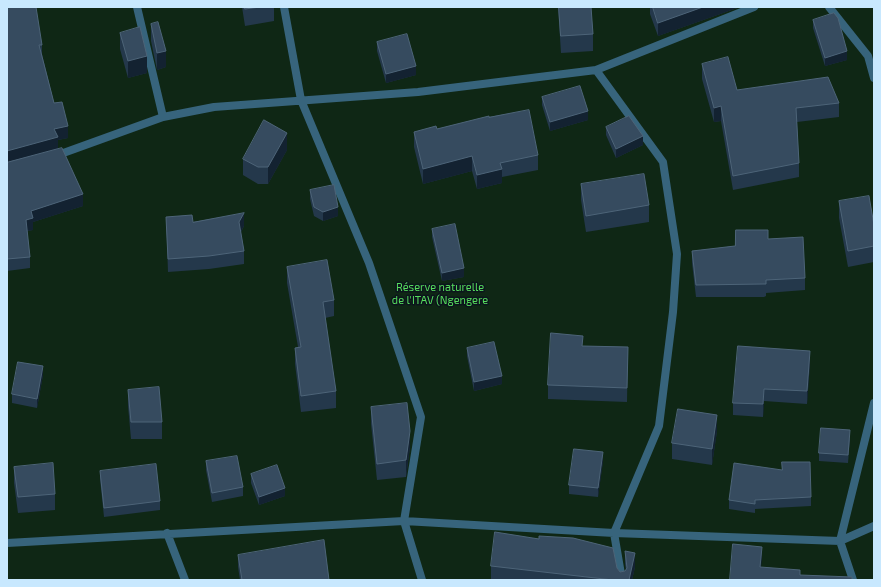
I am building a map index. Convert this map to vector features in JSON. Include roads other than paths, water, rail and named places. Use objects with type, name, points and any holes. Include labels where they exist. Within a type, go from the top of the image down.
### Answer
[{"type":"street","points":[[137,7],[163,117]]},
{"type":"street","points":[[284,7],[301,100],[369,263],[421,417],[404,521],[422,580]]},
{"type":"street","points":[[45,158],[68,152],[163,117],[214,107],[418,92],[596,70],[754,7]]},
{"type":"street","points":[[829,7],[871,56],[874,78]]},
{"type":"street","points":[[596,70],[663,162],[677,254],[673,312],[659,426],[614,533],[622,580]]},
{"type":"street","points":[[853,580],[840,541],[874,403]]},
{"type":"street","points":[[7,543],[404,521],[614,533],[840,541],[874,526]]},
{"type":"street","points":[[166,533],[185,580]]},
{"type":"park label","name":"Réserve naturelle de l'ITAV (Ngengere","points":[[440,293]]}]
